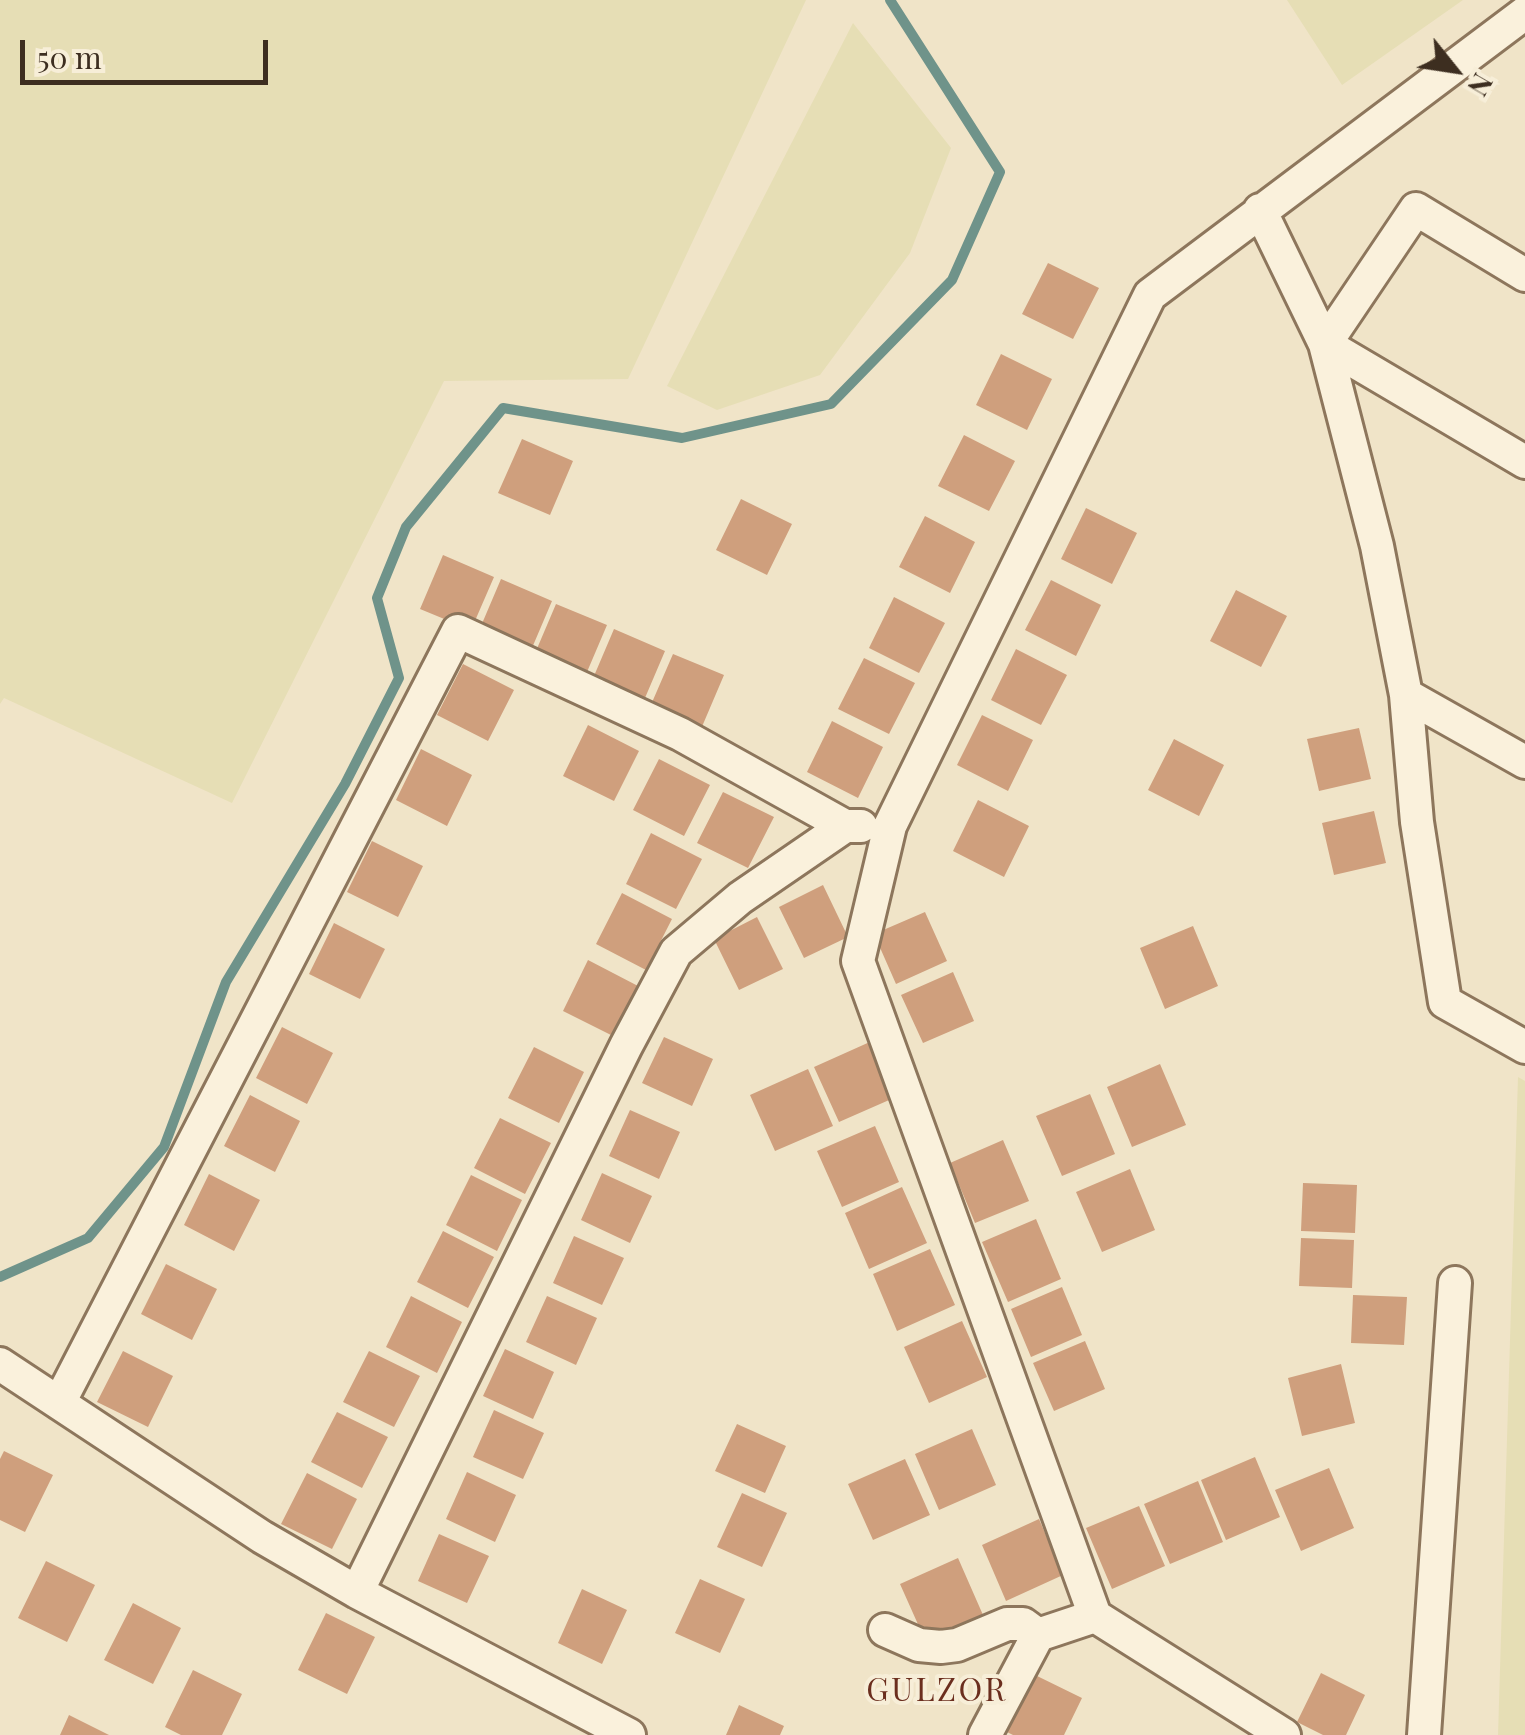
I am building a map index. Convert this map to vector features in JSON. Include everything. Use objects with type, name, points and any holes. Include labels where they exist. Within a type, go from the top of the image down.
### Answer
[{"type":"street","points":[[1284,1735],[1095,1616],[858,961],[890,826],[1150,295],[1525,13]]},
{"type":"street","points":[[1325,344],[1416,208],[1525,274]]},
{"type":"street","points":[[1260,210],[1325,344],[1377,546],[1406,695],[1417,822],[1446,1002],[1525,1047]]},
{"type":"street","points":[[1325,344],[1525,462]]},
{"type":"street","points":[[59,1403],[458,631],[680,734],[844,826],[890,826]]},
{"type":"street","points":[[1406,695],[1525,762]]},
{"type":"street","points":[[356,1592],[676,952],[740,898],[844,826]]},
{"type":"street","points":[[1424,1735],[1455,1283]]},
{"type":"street","points":[[2,1370],[59,1403],[262,1537],[356,1592],[629,1735]]},
{"type":"street","points":[[985,1735],[1038,1635],[1095,1616]]},
{"type":"street","points":[[885,1630],[919,1645],[940,1647],[957,1645],[1007,1624],[1023,1624],[1038,1635]]},
{"type":"shaded area","points":[[0,0],[806,0],[628,379],[444,381],[232,803],[4,698],[0,704]]},
{"type":"shaded area","points":[[1287,0],[1463,0],[1342,85]]},
{"type":"shaded area","points":[[853,23],[951,148],[910,253],[820,375],[717,410],[667,386]]},
{"type":"shaded area","points":[[1518,1077],[1525,1081],[1525,1735],[1498,1735]]},
{"type":"building","points":[[1048,263],[1099,288],[1073,339],[1022,314]]},
{"type":"building","points":[[1001,354],[1052,379],[1027,430],[976,405]]},
{"type":"building","points":[[964,435],[1015,461],[989,511],[938,486]]},
{"type":"building","points":[[522,439],[573,461],[550,515],[498,493]]},
{"type":"building","points":[[741,499],[792,524],[767,575],[716,550]]},
{"type":"building","points":[[1086,508],[1137,533],[1112,584],[1061,559]]},
{"type":"building","points":[[925,516],[975,542],[950,593],[899,567]]},
{"type":"building","points":[[443,555],[494,577],[471,630],[420,609]]},
{"type":"building","points":[[501,579],[552,601],[529,655],[478,633]]},
{"type":"building","points":[[1051,580],[1101,605],[1076,656],[1025,630]]},
{"type":"building","points":[[1236,590],[1287,616],[1261,667],[1210,641]]},
{"type":"building","points":[[894,597],[945,623],[919,673],[869,648]]},
{"type":"building","points":[[556,604],[607,625],[584,679],[533,658]]},
{"type":"building","points":[[614,629],[665,651],[642,705],[591,683]]},
{"type":"building","points":[[1016,649],[1067,675],[1041,725],[991,700]]},
{"type":"building","points":[[673,654],[724,675],[701,729],[650,707]]},
{"type":"building","points":[[864,658],[915,683],[889,734],[838,709]]},
{"type":"building","points":[[463,664],[514,690],[488,741],[437,715]]},
{"type":"building","points":[[982,715],[1033,740],[1008,791],[957,765]]},
{"type":"building","points":[[832,721],[883,747],[858,798],[807,772]]},
{"type":"building","points":[[588,725],[639,751],[614,801],[563,776]]},
{"type":"building","points":[[1359,728],[1371,779],[1319,791],[1307,739]]},
{"type":"building","points":[[1174,739],[1224,765],[1199,816],[1148,790]]},
{"type":"building","points":[[421,749],[472,775],[447,826],[396,800]]},
{"type":"building","points":[[659,759],[710,785],[684,836],[633,810]]},
{"type":"building","points":[[723,792],[774,817],[748,868],[697,843]]},
{"type":"building","points":[[978,800],[1029,826],[1004,877],[953,851]]},
{"type":"building","points":[[1374,811],[1386,863],[1334,875],[1322,823]]},
{"type":"building","points":[[651,833],[702,859],[676,909],[626,884]]},
{"type":"building","points":[[372,841],[423,866],[398,917],[347,892]]},
{"type":"building","points":[[823,885],[848,937],[804,958],[779,907]]},
{"type":"building","points":[[622,893],[672,919],[646,970],[596,944]]},
{"type":"building","points":[[925,912],[947,961],[896,984],[874,934]]},
{"type":"building","points":[[757,917],[783,969],[739,990],[714,939]]},
{"type":"building","points":[[334,923],[385,949],[360,999],[309,974]]},
{"type":"building","points":[[1193,926],[1218,986],[1165,1009],[1140,948]]},
{"type":"building","points":[[588,960],[638,986],[613,1036],[563,1011]]},
{"type":"building","points":[[953,972],[974,1021],[923,1043],[901,995]]},
{"type":"building","points":[[282,1027],[333,1053],[307,1104],[256,1078]]},
{"type":"building","points":[[664,1037],[713,1059],[692,1106],[642,1083]]},
{"type":"building","points":[[872,1041],[896,1097],[839,1122],[814,1067]]},
{"type":"building","points":[[534,1047],[584,1072],[559,1123],[508,1098]]},
{"type":"building","points":[[1160,1064],[1186,1125],[1132,1147],[1107,1087]]},
{"type":"building","points":[[808,1069],[833,1126],[775,1151],[750,1095]]},
{"type":"building","points":[[1090,1094],[1115,1154],[1062,1176],[1036,1116]]},
{"type":"building","points":[[250,1095],[300,1121],[275,1172],[224,1146]]},
{"type":"building","points":[[630,1110],[680,1132],[659,1179],[609,1156]]},
{"type":"building","points":[[500,1118],[551,1143],[525,1194],[474,1168]]},
{"type":"building","points":[[875,1126],[899,1182],[842,1207],[817,1151]]},
{"type":"building","points":[[1003,1140],[1029,1201],[975,1223],[950,1163]]},
{"type":"building","points":[[1130,1169],[1155,1230],[1102,1252],[1076,1192]]},
{"type":"building","points":[[602,1173],[652,1196],[630,1243],[581,1220]]},
{"type":"building","points":[[209,1174],[260,1200],[234,1251],[184,1225]]},
{"type":"building","points":[[471,1175],[522,1200],[497,1251],[446,1225]]},
{"type":"building","points":[[1303,1183],[1357,1185],[1355,1233],[1301,1231]]},
{"type":"building","points":[[902,1187],[927,1243],[869,1269],[845,1213]]},
{"type":"building","points":[[1036,1219],[1061,1279],[1008,1302],[982,1242]]},
{"type":"building","points":[[443,1231],[494,1257],[468,1308],[417,1282]]},
{"type":"building","points":[[574,1236],[624,1258],[602,1305],[553,1283]]},
{"type":"building","points":[[1301,1238],[1354,1240],[1352,1288],[1299,1286]]},
{"type":"building","points":[[930,1249],[955,1305],[897,1331],[873,1274]]},
{"type":"building","points":[[166,1264],[217,1289],[192,1340],[141,1314]]},
{"type":"building","points":[[1062,1287],[1082,1335],[1031,1357],[1011,1309]]},
{"type":"building","points":[[1353,1295],[1407,1297],[1404,1345],[1351,1343]]},
{"type":"building","points":[[411,1296],[462,1322],[437,1373],[386,1347]]},
{"type":"building","points":[[547,1296],[597,1318],[576,1365],[526,1342]]},
{"type":"building","points":[[962,1321],[987,1377],[929,1403],[904,1347]]},
{"type":"building","points":[[1085,1341],[1105,1389],[1054,1411],[1033,1363]]},
{"type":"building","points":[[505,1349],[554,1372],[533,1419],[483,1396]]},
{"type":"building","points":[[123,1351],[173,1376],[148,1427],[97,1402]]},
{"type":"building","points":[[369,1351],[420,1376],[394,1427],[343,1402]]},
{"type":"building","points":[[1341,1364],[1355,1423],[1302,1436],[1288,1378]]},
{"type":"building","points":[[494,1410],[544,1433],[523,1479],[473,1457]]},
{"type":"building","points":[[337,1412],[388,1437],[362,1488],[311,1462]]},
{"type":"building","points":[[737,1424],[786,1446],[765,1493],[715,1471]]},
{"type":"building","points":[[972,1429],[996,1485],[939,1510],[915,1454]]},
{"type":"building","points":[[4,1451],[53,1475],[25,1532],[0,1520],[0,1459]]},
{"type":"building","points":[[1255,1457],[1280,1517],[1226,1540],[1201,1480]]},
{"type":"building","points":[[905,1459],[930,1515],[873,1540],[848,1484]]},
{"type":"building","points":[[1329,1468],[1354,1528],[1301,1551],[1275,1490]]},
{"type":"building","points":[[467,1472],[516,1495],[495,1542],[446,1519]]},
{"type":"building","points":[[307,1473],[357,1499],[332,1549],[281,1524]]},
{"type":"building","points":[[1198,1481],[1223,1542],[1170,1564],[1144,1504]]},
{"type":"building","points":[[742,1493],[787,1513],[762,1567],[717,1547]]},
{"type":"building","points":[[1139,1506],[1165,1566],[1112,1589],[1086,1528]]},
{"type":"building","points":[[1039,1519],[1063,1575],[1006,1601],[982,1545]]},
{"type":"building","points":[[439,1534],[489,1556],[467,1603],[418,1581]]},
{"type":"building","points":[[958,1558],[983,1615],[925,1640],[900,1584]]},
{"type":"building","points":[[46,1561],[95,1585],[67,1642],[18,1618]]},
{"type":"building","points":[[700,1579],[745,1599],[720,1653],[675,1633]]},
{"type":"building","points":[[582,1589],[627,1610],[602,1664],[558,1643]]},
{"type":"building","points":[[133,1603],[181,1628],[153,1684],[104,1660]]},
{"type":"building","points":[[326,1613],[375,1637],[347,1694],[298,1670]]},
{"type":"building","points":[[193,1670],[242,1694],[222,1735],[181,1735],[165,1727]]},
{"type":"building","points":[[1321,1673],[1365,1695],[1346,1735],[1323,1735],[1297,1722]]},
{"type":"building","points":[[1033,1674],[1082,1698],[1064,1735],[1013,1735],[1005,1731]]},
{"type":"building","points":[[739,1705],[784,1726],[780,1735],[726,1735]]},
{"type":"building","points":[[69,1715],[109,1735],[60,1735]]},
{"type":"waterway","points":[[0,1277],[88,1238],[164,1147],[226,982],[345,784],[399,678],[377,598],[406,527],[503,408],[682,438],[831,404],[952,280],[1000,172],[890,0]]},
{"type":"district","name":"GULZOR","points":[[937,1691]]}]
